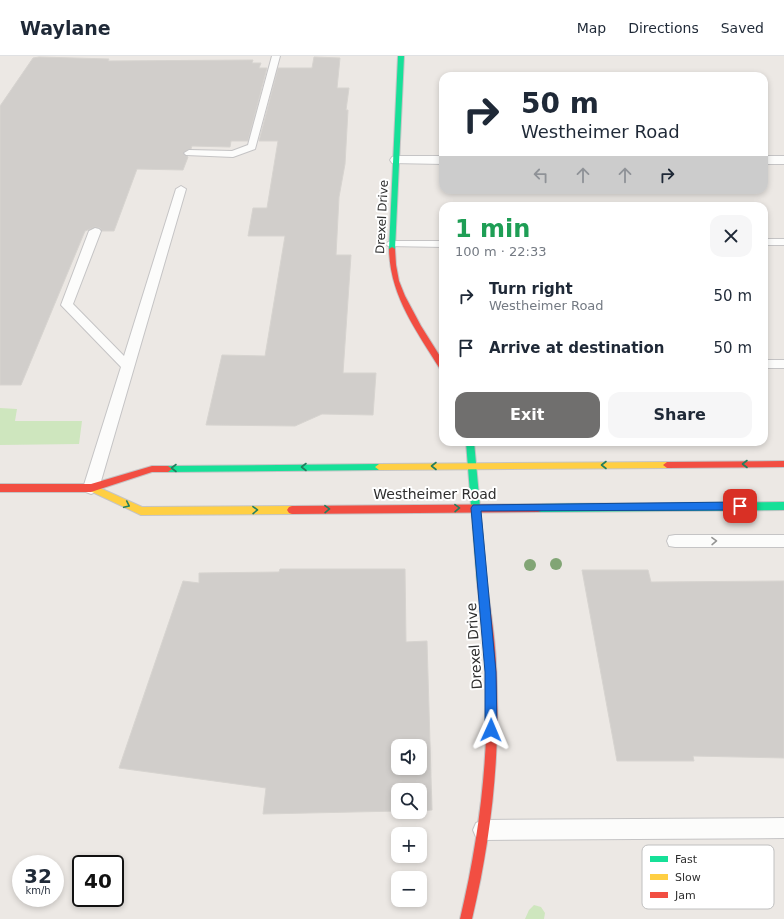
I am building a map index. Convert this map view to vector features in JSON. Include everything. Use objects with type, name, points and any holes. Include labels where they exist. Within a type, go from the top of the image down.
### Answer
[{"type":"main road","name":"Drexel Drive","points":[[401,56],[391,260],[394,275],[405,305],[439,360]]},
{"type":"main road","name":"Drexel Drive","points":[[466,919],[474,890],[483,830],[490,755],[491,672],[470,446]]},
{"type":"main road","name":"Westheimer Road","points":[[0,488],[91,488],[152,469],[784,464]]},
{"type":"main road","name":"Westheimer Road","points":[[91,488],[141,511],[784,506]]},
{"type":"street","points":[[397,160],[439,160]]},
{"type":"street","points":[[768,160],[784,160]]},
{"type":"lane","points":[[189,153],[233,154],[252,147],[276,56]]},
{"type":"lane","points":[[91,488],[181,189]]},
{"type":"lane","points":[[95,231],[67,305],[128,367]]},
{"type":"lane","points":[[768,242],[784,242]]},
{"type":"lane","points":[[392,244],[439,244]]},
{"type":"lane","points":[[768,364],[784,364]]},
{"type":"lane","points":[[675,542],[784,540]]},
{"type":"lane","points":[[483,830],[784,828]]},
{"type":"green space","points":[[0,408],[17,409],[15,421],[82,421],[79,444],[0,445]]},
{"type":"green space","points":[[534,905],[541,907],[545,913],[544,919],[525,919],[529,910]]},
{"type":"building","points":[[314,57],[340,58],[337,88],[349,88],[346,110],[348,110],[345,164],[339,197],[336,255],[351,255],[343,373],[376,373],[373,415],[322,414],[295,426],[206,425],[222,355],[265,356],[285,236],[248,236],[253,208],[267,208],[278,141],[259,141],[278,68],[312,68]]},
{"type":"building","points":[[33,58],[109,59],[108,61],[253,60],[252,63],[261,63],[259,68],[267,68],[248,141],[231,141],[230,147],[192,146],[191,149],[183,153],[188,157],[183,170],[137,169],[114,231],[102,231],[100,228],[95,227],[85,231],[21,385],[0,385],[0,106]]},
{"type":"building","points":[[280,569],[405,569],[406,642],[427,641],[432,810],[427,810],[427,783],[391,783],[391,811],[263,814],[266,788],[119,768],[183,581],[199,583],[199,573],[279,572]]},
{"type":"building","points":[[582,570],[648,570],[651,582],[784,581],[784,758],[693,756],[694,761],[617,761]]},
{"type":"traffic: fast","points":[[392,249],[401,56]]},
{"type":"traffic: fast","points":[[470,446],[482,582]]},
{"type":"traffic: fast","points":[[168,469],[379,467]]},
{"type":"traffic: fast","points":[[538,508],[784,506]]},
{"type":"traffic: slow","points":[[379,467],[667,465]]},
{"type":"traffic: slow","points":[[91,488],[141,511],[292,510]]},
{"type":"traffic: jam","points":[[392,249],[392,265],[401,296],[408,311],[439,361]]},
{"type":"traffic: jam","points":[[667,465],[784,464]]},
{"type":"traffic: jam","points":[[0,488],[91,488],[152,469],[168,469]]},
{"type":"traffic: jam","points":[[292,510],[538,508]]},
{"type":"traffic: jam","points":[[466,919],[480,856],[485,824],[491,760],[491,663],[482,582]]},
{"type":"route","points":[[491,730],[491,672],[476,508],[740,506]]}]
